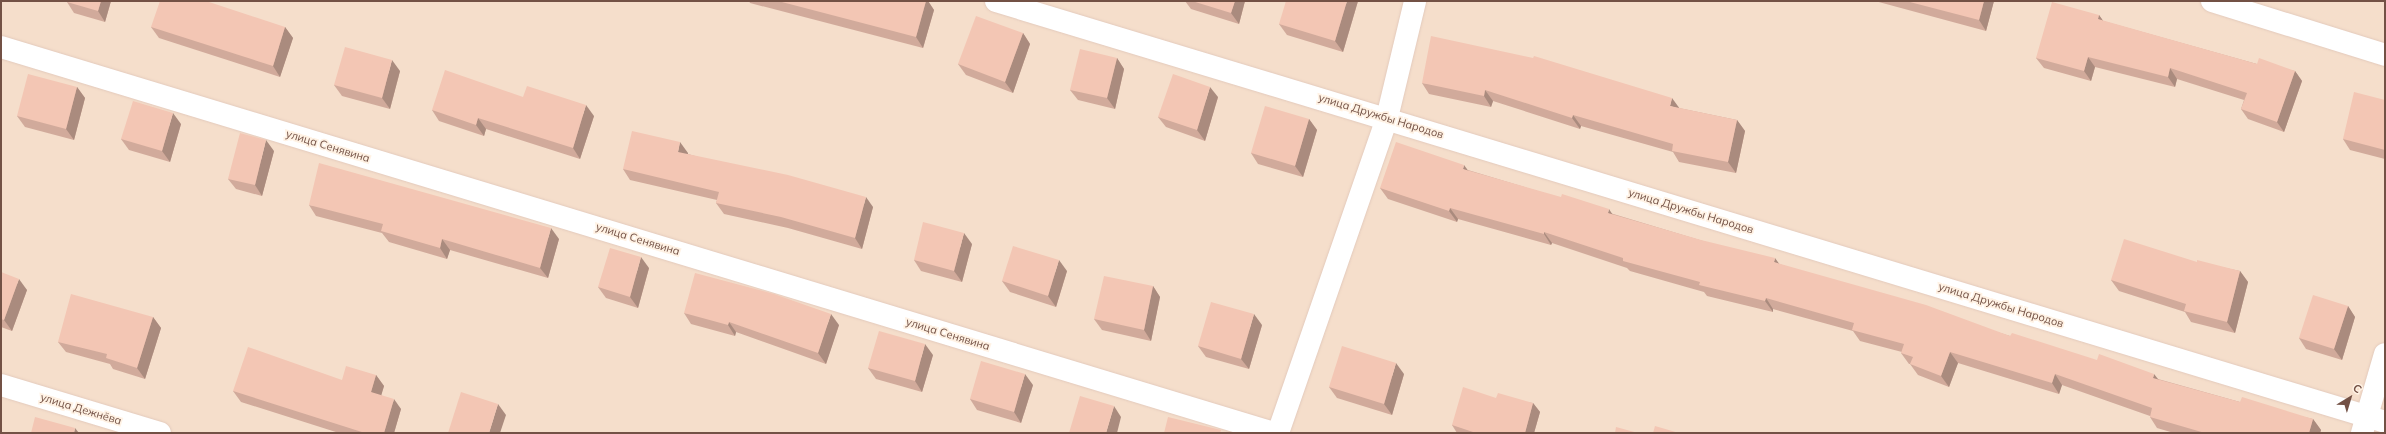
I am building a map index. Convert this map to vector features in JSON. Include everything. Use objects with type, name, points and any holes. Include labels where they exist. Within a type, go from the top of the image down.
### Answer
[{"type":"street","name":"улица Дружбы Народов","points":[[996,1],[1387,118],[2371,424]]},
{"type":"street","points":[[1278,433],[1387,118],[1415,1]]},
{"type":"street","points":[[2212,1],[2385,55]]},
{"type":"street","name":"улица Сенявина","points":[[1,47],[1274,433]]},
{"type":"street","points":[[2371,424],[2385,354]]},
{"type":"street","name":"улица Дежнёва","points":[[1,385],[160,433]]},
{"type":"shaded area","points":[[1,1],[2385,1],[2385,433],[1,433]]},
{"type":"building","points":[[67,1],[101,1],[98,11]]},
{"type":"building","points":[[160,1],[206,1],[285,27],[273,66],[151,27]]},
{"type":"building","points":[[778,1],[926,1],[916,37]]},
{"type":"building","points":[[1192,1],[1235,1],[1231,13]]},
{"type":"building","points":[[1286,1],[1347,1],[1335,41],[1279,24]]},
{"type":"building","points":[[1906,1],[1984,1],[1979,20]]},
{"type":"building","points":[[2052,2],[2099,15],[2098,19],[2257,64],[2259,58],[2295,71],[2277,122],[2241,109],[2247,93],[2170,68],[2168,77],[2088,57],[2084,71],[2036,58]]},
{"type":"building","points":[[976,16],[1023,33],[1005,82],[958,64]]},
{"type":"building","points":[[1431,36],[1533,58],[1534,56],[1672,98],[1670,106],[1737,120],[1728,162],[1672,151],[1673,144],[1573,115],[1572,118],[1485,90],[1484,96],[1422,83]]},
{"type":"building","points":[[345,47],[392,60],[382,98],[334,85]]},
{"type":"building","points":[[1080,49],[1117,58],[1107,98],[1070,90]]},
{"type":"building","points":[[445,70],[523,97],[527,86],[586,105],[573,148],[478,118],[476,125],[432,110]]},
{"type":"building","points":[[28,74],[77,87],[66,129],[17,116]]},
{"type":"building","points":[[1173,74],[1210,87],[1197,130],[1158,117]]},
{"type":"building","points":[[2354,92],[2385,100],[2385,150],[2343,139]]},
{"type":"building","points":[[133,101],[173,113],[162,151],[121,139]]},
{"type":"building","points":[[1265,106],[1309,119],[1295,166],[1251,153]]},
{"type":"building","points":[[632,131],[680,142],[678,152],[788,175],[866,197],[855,238],[781,217],[716,203],[719,192],[623,169]]},
{"type":"building","points":[[240,133],[266,140],[255,185],[228,179]]},
{"type":"building","points":[[1396,142],[1464,165],[1463,169],[1561,197],[1562,194],[1609,209],[1608,213],[1701,240],[1775,258],[1774,262],[1926,305],[2010,336],[2012,333],[2097,360],[2099,354],[2154,374],[2153,378],[2240,402],[2242,397],[2313,419],[2309,433],[2205,433],[2150,417],[2152,408],[2055,374],[2052,383],[1950,352],[1941,376],[1910,364],[1913,357],[1901,353],[1904,344],[1852,330],[1854,323],[1766,298],[1765,301],[1699,285],[1700,282],[1623,261],[1623,258],[1544,232],[1544,234],[1450,208],[1449,211],[1380,188]]},
{"type":"building","points":[[319,163],[551,228],[540,268],[442,239],[440,248],[381,231],[383,224],[309,205]]},
{"type":"building","points":[[923,222],[964,233],[954,271],[914,260]]},
{"type":"building","points":[[2124,239],[2197,262],[2197,260],[2240,271],[2227,322],[2184,311],[2186,304],[2111,280]]},
{"type":"building","points":[[1013,246],[1059,260],[1048,296],[1002,281]]},
{"type":"building","points":[[610,248],[641,257],[630,297],[598,287]]},
{"type":"building","points":[[1,272],[19,279],[4,320],[1,319]]},
{"type":"building","points":[[695,273],[774,294],[831,314],[818,353],[729,322],[728,325],[684,313]]},
{"type":"building","points":[[1104,276],[1153,286],[1144,330],[1094,319]]},
{"type":"building","points":[[71,294],[153,317],[137,368],[106,358],[107,354],[58,342]]},
{"type":"building","points":[[2313,295],[2348,306],[2334,349],[2299,338]]},
{"type":"building","points":[[1211,302],[1254,314],[1241,359],[1198,346]]},
{"type":"building","points":[[879,331],[925,344],[915,381],[868,368]]},
{"type":"building","points":[[1342,346],[1396,363],[1384,404],[1329,387]]},
{"type":"building","points":[[248,347],[342,380],[346,366],[376,375],[371,392],[394,399],[384,433],[365,433],[233,391]]},
{"type":"building","points":[[981,361],[1025,374],[1014,412],[970,399]]},
{"type":"building","points":[[1463,387],[1496,398],[1498,393],[1533,403],[1525,433],[1476,433],[1452,425]]},
{"type":"building","points":[[461,392],[498,404],[489,433],[448,433]]},
{"type":"building","points":[[1080,396],[1114,406],[1106,433],[1069,433]]},
{"type":"building","points":[[35,417],[75,428],[74,433],[31,433]]},
{"type":"building","points":[[1168,417],[1221,430],[1220,433],[1164,433]]},
{"type":"building","points":[[1655,426],[1679,433],[1653,433]]},
{"type":"building","points":[[1616,427],[1638,433],[1615,433]]}]
